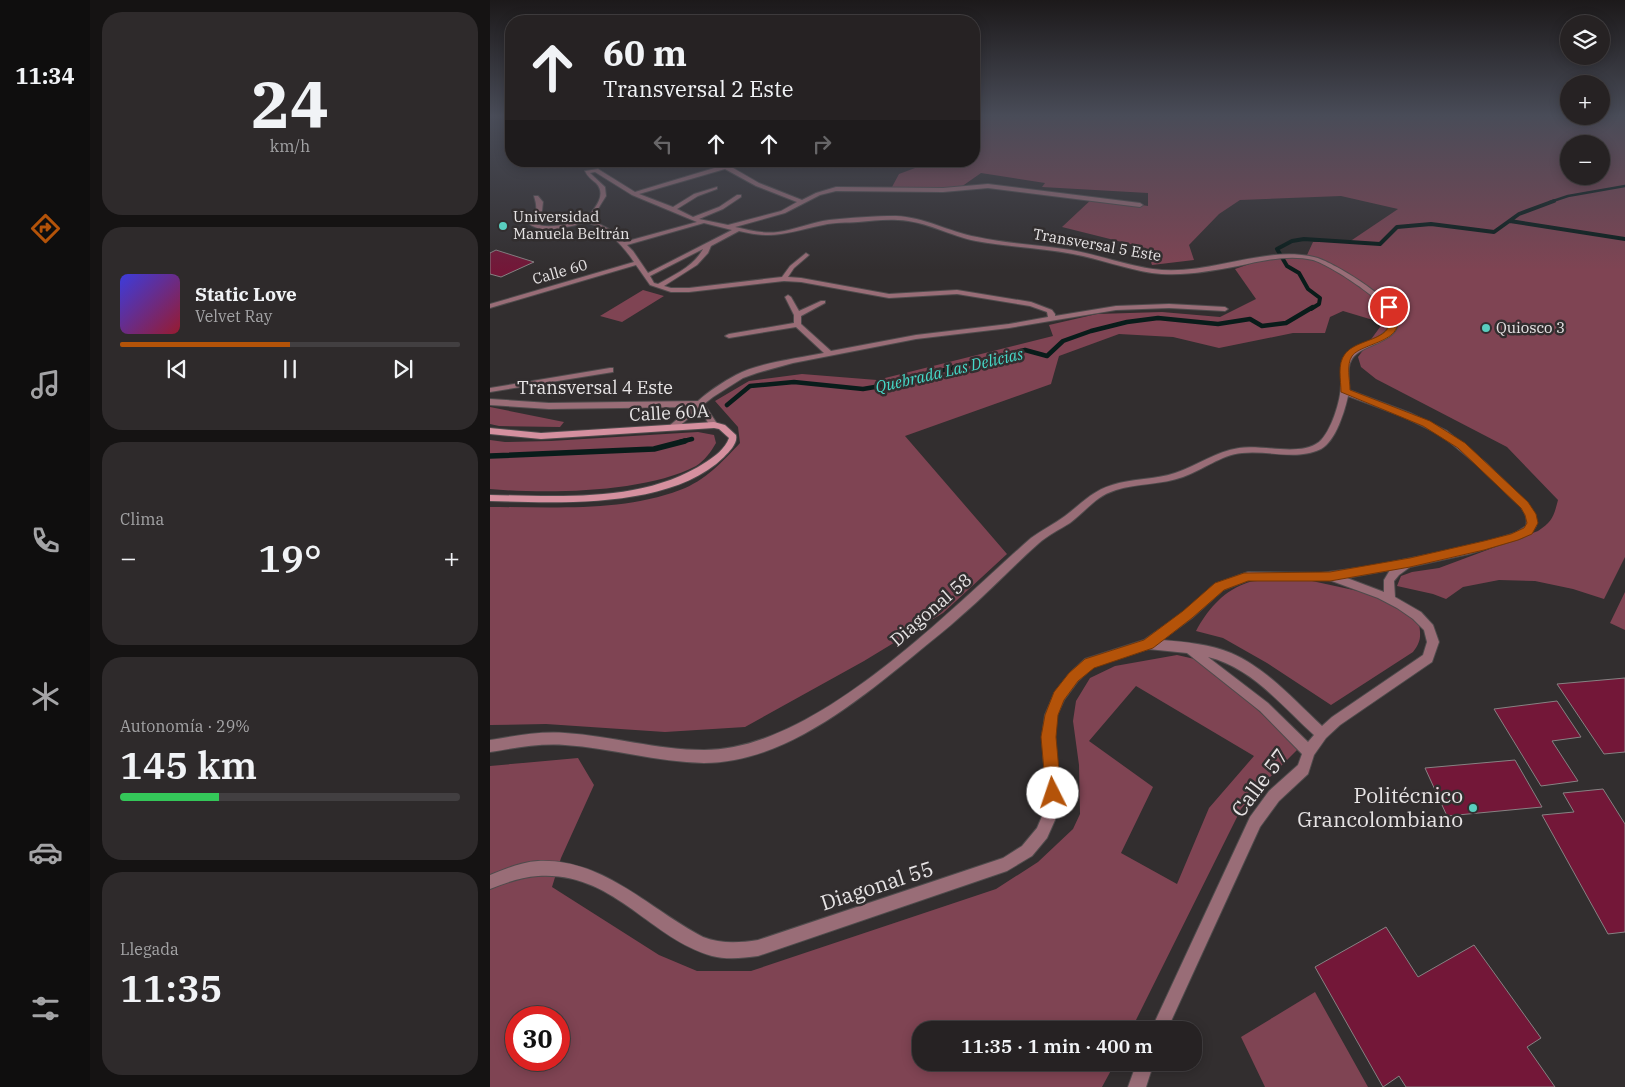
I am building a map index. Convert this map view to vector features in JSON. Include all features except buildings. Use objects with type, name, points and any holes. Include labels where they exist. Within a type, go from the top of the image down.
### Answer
[{"type":"street","points":[[634,194],[718,168]]},
{"type":"street","points":[[727,168],[762,188],[801,202]]},
{"type":"street","name":"Transversal 5 Este","points":[[588,220],[602,200],[604,193],[603,188],[587,173],[588,171],[598,170],[634,194],[693,219],[767,235],[827,222],[896,218],[915,220],[975,239],[1072,252],[1153,271],[1166,272],[1224,267],[1273,258],[1294,257],[1314,259],[1327,263],[1378,297],[1389,307],[1394,316],[1393,326],[1387,334],[1378,341],[1354,350],[1348,356],[1345,365],[1346,392]]},
{"type":"street","points":[[729,227],[783,212],[801,202],[836,189],[942,190],[988,186],[1140,205]]},
{"type":"street","points":[[672,210],[696,195],[715,188]]},
{"type":"street","points":[[693,219],[721,208],[739,196]]},
{"type":"street","points":[[536,197],[540,202],[539,211],[531,223],[535,227],[543,229],[588,220],[609,231],[623,244],[631,252],[652,284],[671,290],[689,290],[784,279],[810,281],[889,296],[957,292],[1031,304],[1050,311],[1050,318]]},
{"type":"street","points":[[623,244],[703,222]]},
{"type":"street","points":[[646,276],[737,230]]},
{"type":"street","points":[[688,244],[697,249]]},
{"type":"street","points":[[658,286],[681,274],[707,251],[708,245]]},
{"type":"street","points":[[784,279],[792,267],[806,255]]},
{"type":"street","name":"Calle 60","points":[[490,306],[637,263]]},
{"type":"street","points":[[788,297],[797,315],[798,324],[830,354]]},
{"type":"street","points":[[797,315],[823,302]]},
{"type":"street","points":[[672,428],[700,404],[740,376],[754,370],[916,337],[1009,326],[1050,318],[1141,306],[1197,307],[1225,310]]},
{"type":"street","points":[[729,336],[798,324]]},
{"type":"street","points":[[490,390],[610,370]]},
{"type":"street","points":[[1148,644],[1188,615],[1211,593],[1235,580],[1248,576],[1330,576],[1453,554],[1514,537],[1528,531],[1532,523],[1531,514],[1524,505],[1461,445],[1444,433],[1407,415],[1346,392]]},
{"type":"street","name":"Diagonal 58","points":[[490,746],[564,739],[717,757],[745,752],[826,714],[865,688],[958,612],[1049,528],[1067,520],[1094,496],[1125,483],[1151,482],[1176,476],[1238,450],[1308,451],[1322,444],[1331,432],[1346,392]]},
{"type":"street","name":"Transversal 4 Este","points":[[490,402],[549,406],[700,404]]},
{"type":"street","points":[[700,404],[714,425]]},
{"type":"street","name":"Calle 60A","points":[[490,431],[541,436],[714,425],[728,431],[734,437],[729,447],[711,463],[685,479],[650,489],[608,496],[554,499],[490,498]]},
{"type":"street","points":[[1390,598],[1388,584],[1391,576],[1410,562]]},
{"type":"street","name":"Calle 57","points":[[1163,1021],[1255,822],[1274,796],[1303,769],[1309,752],[1322,734],[1336,721],[1428,658],[1432,651],[1434,643],[1430,633],[1419,617],[1390,598],[1330,576]]},
{"type":"street","points":[[1148,644],[1169,645],[1228,657],[1254,673],[1322,734]]},
{"type":"street","name":"Diagonal 55","points":[[490,882],[522,871],[545,867],[568,869],[599,880],[682,934],[712,948],[733,951],[758,948],[1007,864],[1027,851],[1042,833],[1050,815],[1053,793],[1048,737],[1052,715],[1059,696],[1074,677],[1089,663],[1148,644]]},
{"type":"street","points":[[1190,650],[1264,707],[1309,752]]},
{"type":"street","points":[[1137,1087],[1143,1071]]},
{"type":"shaded area","points":[[916,168],[1560,168],[1560,185],[1610,185],[1610,168],[1625,168],[1625,557],[1604,599],[1573,589],[1535,581],[1499,580],[1463,587],[1446,599],[1397,586],[1401,576],[1412,572],[1439,568],[1538,531],[1552,518],[1558,500],[1507,447],[1376,379],[1361,367],[1358,357],[1383,323],[1343,311],[1330,317],[1325,333],[1293,333],[1219,348],[1173,337],[1119,334],[1059,356],[1051,384],[905,436],[1007,554],[943,613],[864,661],[745,727],[665,732],[546,724],[490,725],[490,507],[586,507],[611,505],[658,497],[689,486],[713,470],[740,443],[738,427],[715,401],[749,381],[802,374],[877,380],[1053,336],[1049,325],[1097,314],[1162,312],[1220,317],[1256,299],[1235,269],[1273,256],[1307,255],[1313,242],[1349,242],[1398,209],[1341,196],[1240,200],[1219,214],[1189,245],[1194,260],[1152,265],[1146,248],[1062,227],[1094,197],[1148,206],[1148,193],[1042,187],[1045,183],[981,173],[961,187],[892,187],[899,174]]},
{"type":"shaded area","points":[[643,290],[664,296],[622,322],[600,316]]},
{"type":"shaded area","points":[[490,407],[564,422],[560,427],[499,426],[490,424]]},
{"type":"shaded area","points":[[698,432],[714,435],[716,443],[707,456],[696,466],[675,475],[650,482],[567,491],[490,489],[490,440],[505,442],[551,441]]},
{"type":"shaded area","points":[[1254,581],[1312,581],[1358,591],[1394,603],[1419,624],[1420,635],[1418,645],[1413,652],[1331,705],[1267,663],[1223,638],[1196,631],[1205,616],[1228,592]]},
{"type":"shaded area","points":[[1625,592],[1625,630],[1610,623]]},
{"type":"shaded area","points":[[1177,655],[1199,660],[1214,670],[1299,748],[1241,809],[1135,1021],[912,1021],[912,1071],[1111,1071],[1102,1087],[490,1087],[490,766],[578,758],[594,785],[561,858],[552,887],[659,955],[697,971],[751,971],[996,889],[1038,862],[1073,829],[1080,814],[1079,765],[1073,721],[1076,701],[1090,678],[1115,666]],"holes":[[[1136,686],[1254,756],[1209,808],[1177,884],[1121,853],[1153,787],[1089,741]]]},
{"type":"shaded area","points":[[1315,992],[1368,1087],[1265,1087],[1241,1037]]},
{"type":"waterway","name":"Quebrada Las Delicias","points":[[1550,202],[1568,196],[1625,186]]},
{"type":"waterway","name":"Quebrada Las Delicias","points":[[1311,309],[1319,304],[1320,298],[1308,289],[1299,273],[1287,266],[1277,249],[1292,241],[1304,239],[1380,244],[1397,227],[1431,224],[1494,232],[1519,214],[1554,201]]},
{"type":"waterway","points":[[1510,221],[1625,239]]},
{"type":"waterway","name":"Quebrada Las Delicias","points":[[727,405],[750,386],[794,382],[863,389],[916,380],[947,369],[1025,350],[1047,356],[1063,341],[1091,331],[1127,322],[1158,318],[1218,324],[1250,319],[1262,326],[1286,323],[1313,307]]},
{"type":"waterway","name":"Quebrada Las Delicias","points":[[680,442],[692,439]]},
{"type":"waterway","name":"Quebrada Las Delicias","points":[[490,456],[654,449],[685,441]]},
{"type":"place","name":"Universidad Manuela Beltrán","points":[[503,226]]},
{"type":"place","name":"Quiosco 3","points":[[1486,328]]},
{"type":"place","name":"Politécnico Grancolombiano","points":[[1473,808]]},
{"type":"route","points":[[1053,793],[1048,737],[1052,715],[1059,696],[1074,677],[1089,663],[1148,644],[1188,615],[1219,587],[1248,576],[1330,576],[1410,562],[1484,546],[1528,531],[1532,523],[1531,514],[1524,505],[1461,445],[1426,423],[1346,392],[1345,365],[1348,356],[1354,350],[1378,341],[1387,334],[1393,326],[1394,316],[1389,307]]}]
